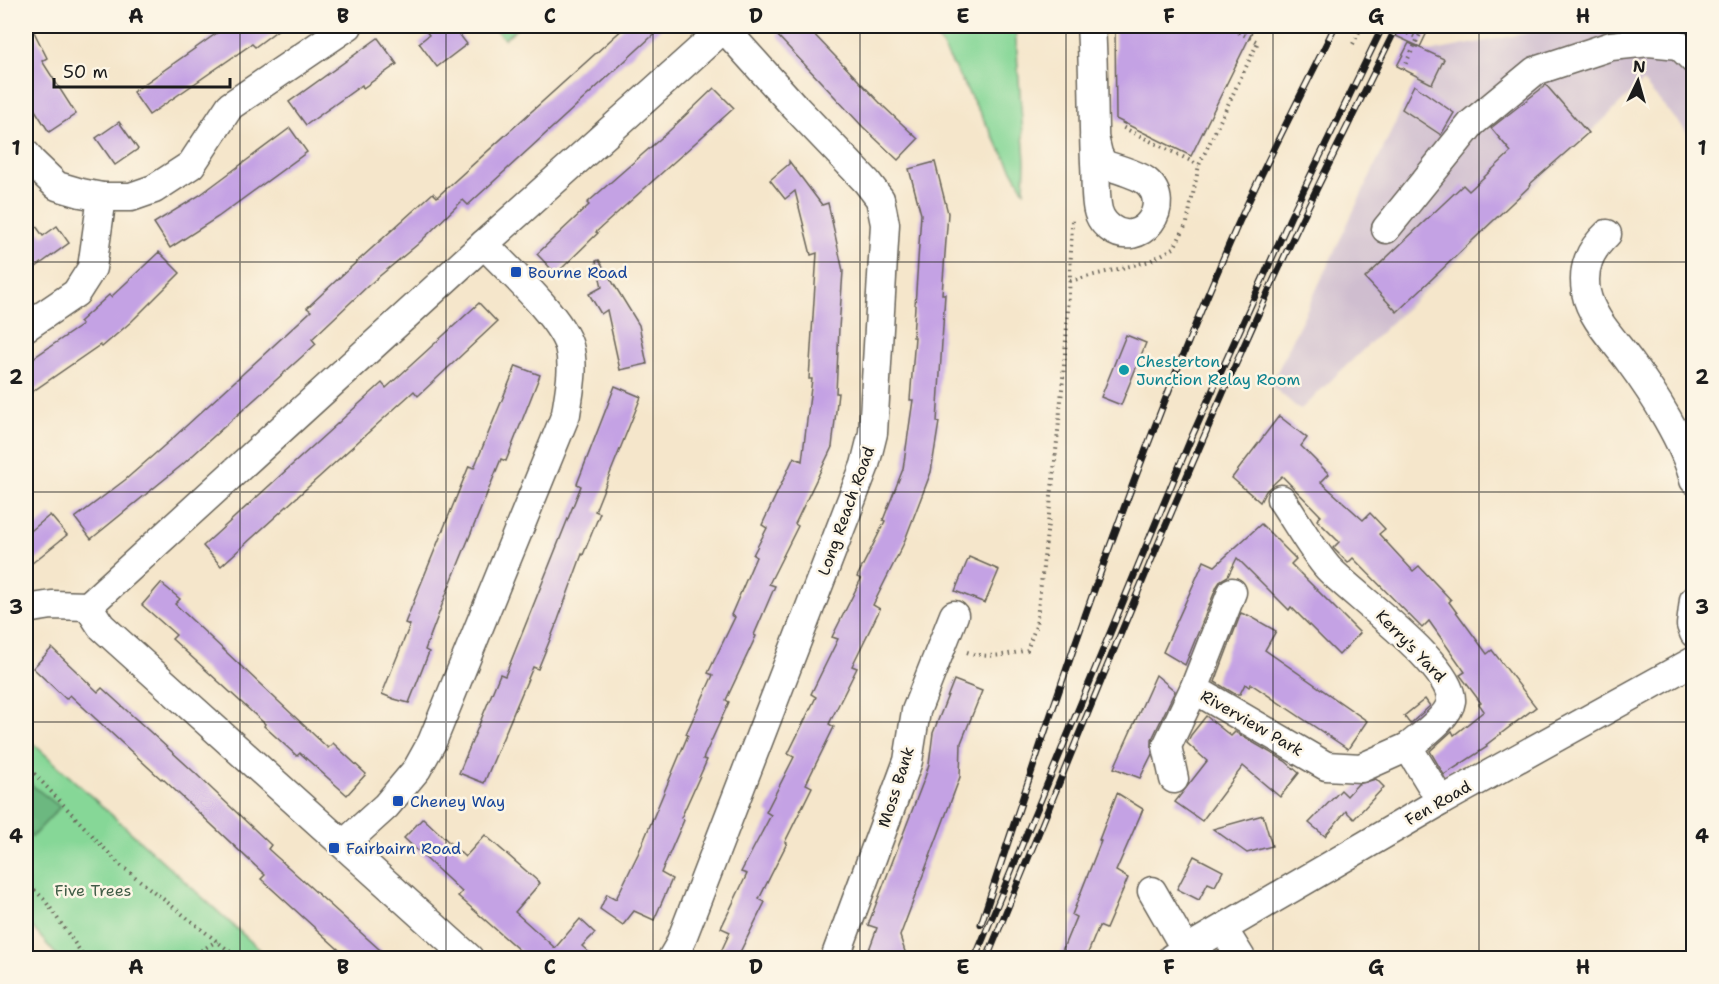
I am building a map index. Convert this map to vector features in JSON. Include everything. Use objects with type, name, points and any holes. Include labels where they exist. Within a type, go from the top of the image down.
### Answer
[{"type":"street","points":[[26,154],[57,186],[102,197],[131,196],[154,189],[191,165],[230,106],[348,26]]},
{"type":"street","points":[[1085,209],[1094,137],[1094,62],[1091,26]]},
{"type":"street","points":[[26,609],[52,605],[88,606],[723,27]]},
{"type":"street","name":"Long Reach Road","points":[[672,958],[683,935],[865,465],[873,433],[885,224],[880,199],[867,182],[723,27]]},
{"type":"street","points":[[1386,229],[1472,123],[1535,71],[1611,46],[1649,42],[1679,45],[1694,60]]},
{"type":"street","points":[[1085,209],[1116,232],[1133,234],[1148,226],[1156,212],[1155,195],[1146,181],[1103,164],[1094,137]]},
{"type":"street","points":[[1085,209],[1113,178],[1130,175]]},
{"type":"street","points":[[26,327],[76,293],[92,268],[102,197]]},
{"type":"street","points":[[1607,234],[1594,246],[1586,265],[1586,292],[1595,314],[1632,364],[1666,416],[1694,480]]},
{"type":"street","points":[[344,844],[386,806],[417,769],[432,742],[566,414],[572,380],[569,346],[557,322],[483,244]]},
{"type":"street","name":"Kerry's Yard","points":[[1281,499],[1328,567],[1398,627],[1447,682],[1451,702],[1447,712],[1408,747]]},
{"type":"street","name":"Riverview Park","points":[[1232,592],[1194,689],[1326,766],[1361,768],[1408,747]]},
{"type":"street","points":[[1694,600],[1691,625],[1694,633]]},
{"type":"street","points":[[88,606],[101,626],[469,958]]},
{"type":"street","name":"Moss Bank","points":[[835,958],[908,761],[916,711],[954,615]]},
{"type":"street","name":"Fen Road","points":[[1152,891],[1179,954],[1441,801],[1694,661]]},
{"type":"street","points":[[1174,779],[1167,746],[1194,689]]},
{"type":"street","points":[[1408,747],[1441,801]]},
{"type":"street","points":[[1223,929],[1240,958]]},
{"type":"path","points":[[1071,281],[1150,261],[1174,248],[1187,223],[1198,165],[1258,42],[1226,26]]},
{"type":"path","points":[[1353,44],[1362,26]]},
{"type":"path","points":[[1391,26],[1418,38]]},
{"type":"path","points":[[1403,69],[1424,26]]},
{"type":"path","points":[[1124,123],[1122,127],[1198,165]]},
{"type":"path","points":[[943,643],[976,656],[1004,656],[1027,650],[1036,626],[1059,425],[1071,281],[1085,209]]},
{"type":"path","points":[[26,765],[120,865],[238,958]]},
{"type":"path","points":[[26,882],[44,899],[85,958]]},
{"type":"path","points":[[192,958],[217,941]]},
{"type":"shaded area","points":[[1563,26],[1693,26],[1693,139],[1643,82],[1300,410],[1271,385],[1429,52]]},
{"type":"green space","points":[[492,26],[520,26],[504,39]]},
{"type":"green space","points":[[923,26],[1015,26],[1025,161],[1024,191],[940,42]]},
{"type":"green space","name":"Five Trees","points":[[26,737],[269,958],[59,958],[26,920]]},
{"type":"green space","points":[[26,776],[33,786],[60,807],[32,837],[26,830]]},
{"type":"building","points":[[26,26],[31,26],[47,58],[42,61],[76,114],[49,132],[26,96]]},
{"type":"building","points":[[227,26],[283,26],[255,47],[252,44],[149,115],[133,92]]},
{"type":"building","points":[[422,26],[453,26],[467,44],[437,67],[419,43],[429,35]]},
{"type":"building","points":[[626,26],[663,26],[468,205],[463,200],[418,244],[370,284],[312,339],[316,344],[182,465],[91,539],[75,518],[125,480],[173,438],[311,311],[307,308],[340,277],[433,193],[437,197]]},
{"type":"building","points":[[787,26],[806,26],[918,139],[898,160],[863,127],[777,35]]},
{"type":"building","points":[[1115,26],[1255,26],[1191,156],[1116,119]]},
{"type":"building","points":[[1374,26],[1430,26],[1420,47]]},
{"type":"building","points":[[378,38],[397,64],[363,88],[362,85],[306,125],[289,102]]},
{"type":"building","points":[[1409,43],[1444,59],[1432,84],[1397,66]]},
{"type":"building","points":[[1414,85],[1454,113],[1441,135],[1402,109]]},
{"type":"building","points":[[1546,85],[1588,133],[1530,184],[1397,312],[1365,278],[1463,185],[1469,191],[1511,152],[1491,128]]},
{"type":"building","points":[[714,88],[734,108],[596,232],[598,233],[556,274],[537,254],[589,205],[587,203]]},
{"type":"building","points":[[119,122],[138,149],[115,165],[96,138]]},
{"type":"building","points":[[290,128],[307,152],[218,217],[170,248],[154,223],[200,195]]},
{"type":"building","points":[[789,161],[822,205],[828,203],[843,271],[836,393],[838,393],[832,447],[795,524],[798,526],[769,584],[775,586],[754,635],[756,636],[726,700],[729,702],[703,759],[707,760],[681,818],[684,820],[661,873],[672,879],[654,920],[634,911],[623,925],[600,909],[607,894],[616,899],[638,854],[688,735],[686,734],[713,675],[708,673],[735,617],[731,615],[756,557],[753,555],[767,528],[762,525],[794,457],[802,461],[812,379],[809,379],[817,253],[811,255],[795,191],[785,199],[770,180],[789,164]]},
{"type":"building","points":[[935,162],[948,213],[942,294],[945,294],[937,422],[939,422],[931,472],[903,545],[873,605],[880,609],[852,666],[857,668],[829,724],[834,727],[806,784],[812,787],[759,899],[765,902],[737,958],[718,958],[730,932],[721,928],[747,874],[741,872],[771,815],[766,812],[794,757],[788,754],[816,697],[811,694],[838,639],[832,637],[861,579],[857,577],[885,521],[883,520],[903,469],[913,400],[910,400],[921,214],[909,169]]},
{"type":"building","points":[[26,212],[43,236],[57,226],[69,243],[36,267],[26,252]]},
{"type":"building","points":[[159,252],[180,273],[102,347],[100,345],[26,396],[26,363],[82,325],[79,322],[109,295],[111,297]]},
{"type":"building","points":[[599,260],[639,325],[647,364],[620,370],[607,310],[601,314],[589,294],[602,287],[596,261]]},
{"type":"building","points":[[479,303],[497,322],[418,396],[414,391],[221,566],[203,546],[382,383],[386,388]]},
{"type":"building","name":"Chesterton Junction Relay Room","points":[[1126,335],[1146,343],[1121,405],[1101,397]]},
{"type":"building","points":[[516,366],[540,375],[506,461],[501,459],[447,592],[425,650],[429,652],[409,703],[394,699],[382,694],[410,625],[405,623],[469,466],[474,468]]},
{"type":"building","points":[[615,386],[641,397],[595,511],[600,513],[558,620],[538,669],[533,667],[484,783],[459,773],[500,674],[505,676],[581,486],[577,484]]},
{"type":"building","points":[[1279,416],[1307,438],[1301,446],[1329,474],[1321,482],[1363,520],[1370,513],[1385,529],[1379,534],[1413,571],[1419,566],[1451,600],[1449,602],[1487,654],[1492,650],[1536,707],[1486,745],[1487,747],[1444,775],[1430,751],[1452,731],[1454,735],[1484,711],[1479,704],[1481,703],[1460,675],[1465,672],[1429,621],[1422,628],[1353,558],[1348,563],[1333,548],[1339,542],[1317,520],[1321,516],[1282,476],[1266,491],[1260,502],[1232,478]]},
{"type":"building","points":[[50,515],[67,535],[26,568],[26,535]]},
{"type":"building","points":[[1261,524],[1296,559],[1291,564],[1360,633],[1339,655],[1291,607],[1289,610],[1237,558],[1228,576],[1217,586],[1185,665],[1163,652],[1204,561],[1215,566]]},
{"type":"building","points":[[969,557],[999,570],[985,603],[955,591]]},
{"type":"building","points":[[161,583],[180,599],[175,604],[328,748],[333,743],[366,774],[347,795],[300,753],[297,756],[264,726],[265,724],[172,639],[176,635],[142,605]]},
{"type":"building","points":[[1241,613],[1276,631],[1265,650],[1367,721],[1348,749],[1251,684],[1249,687],[1245,684],[1240,694],[1235,694],[1215,682]]},
{"type":"building","points":[[52,648],[98,692],[102,688],[194,772],[271,845],[268,849],[389,958],[348,958],[261,879],[265,875],[162,778],[70,695],[66,699],[33,668]]},
{"type":"building","points":[[1156,675],[1175,691],[1152,739],[1152,754],[1140,778],[1114,768]]},
{"type":"building","points":[[954,680],[982,691],[961,743],[960,777],[900,936],[907,958],[866,958],[877,928],[868,925],[925,777],[933,733]]},
{"type":"building","points":[[1425,699],[1430,706],[1410,724],[1404,716]]},
{"type":"building","points":[[1206,716],[1231,736],[1235,732],[1285,761],[1299,773],[1280,797],[1243,766],[1202,821],[1175,802],[1207,761],[1187,743]]},
{"type":"building","points":[[1376,779],[1384,787],[1354,819],[1346,811],[1325,836],[1309,823],[1341,790],[1347,796],[1358,784]]},
{"type":"building","points":[[1117,793],[1143,809],[1116,871],[1128,878],[1106,929],[1099,926],[1086,958],[1059,958],[1076,917],[1072,915]]},
{"type":"building","points":[[1263,815],[1272,846],[1247,853],[1213,829]]},
{"type":"building","points":[[423,818],[465,857],[485,835],[540,883],[515,912],[555,948],[580,919],[595,933],[582,946],[595,958],[528,958],[458,896],[462,892],[404,838]]},
{"type":"building","points":[[1194,856],[1223,871],[1215,886],[1208,883],[1199,900],[1177,889]]},
{"type":"railway","points":[[981,924],[1069,662],[1165,401],[1235,231],[1335,26]]},
{"type":"railway","points":[[975,958],[1189,443],[1290,218],[1383,26]]},
{"type":"railway","points":[[987,958],[1139,589],[1258,314],[1397,26]]},
{"type":"place","name":"Bourne Road","points":[[516,272]]},
{"type":"place","name":"Chesterton Junction Relay Room","points":[[1124,370]]},
{"type":"place","name":"Cheney Way","points":[[398,801]]},
{"type":"place","name":"Fairbairn Road","points":[[334,848]]}]
